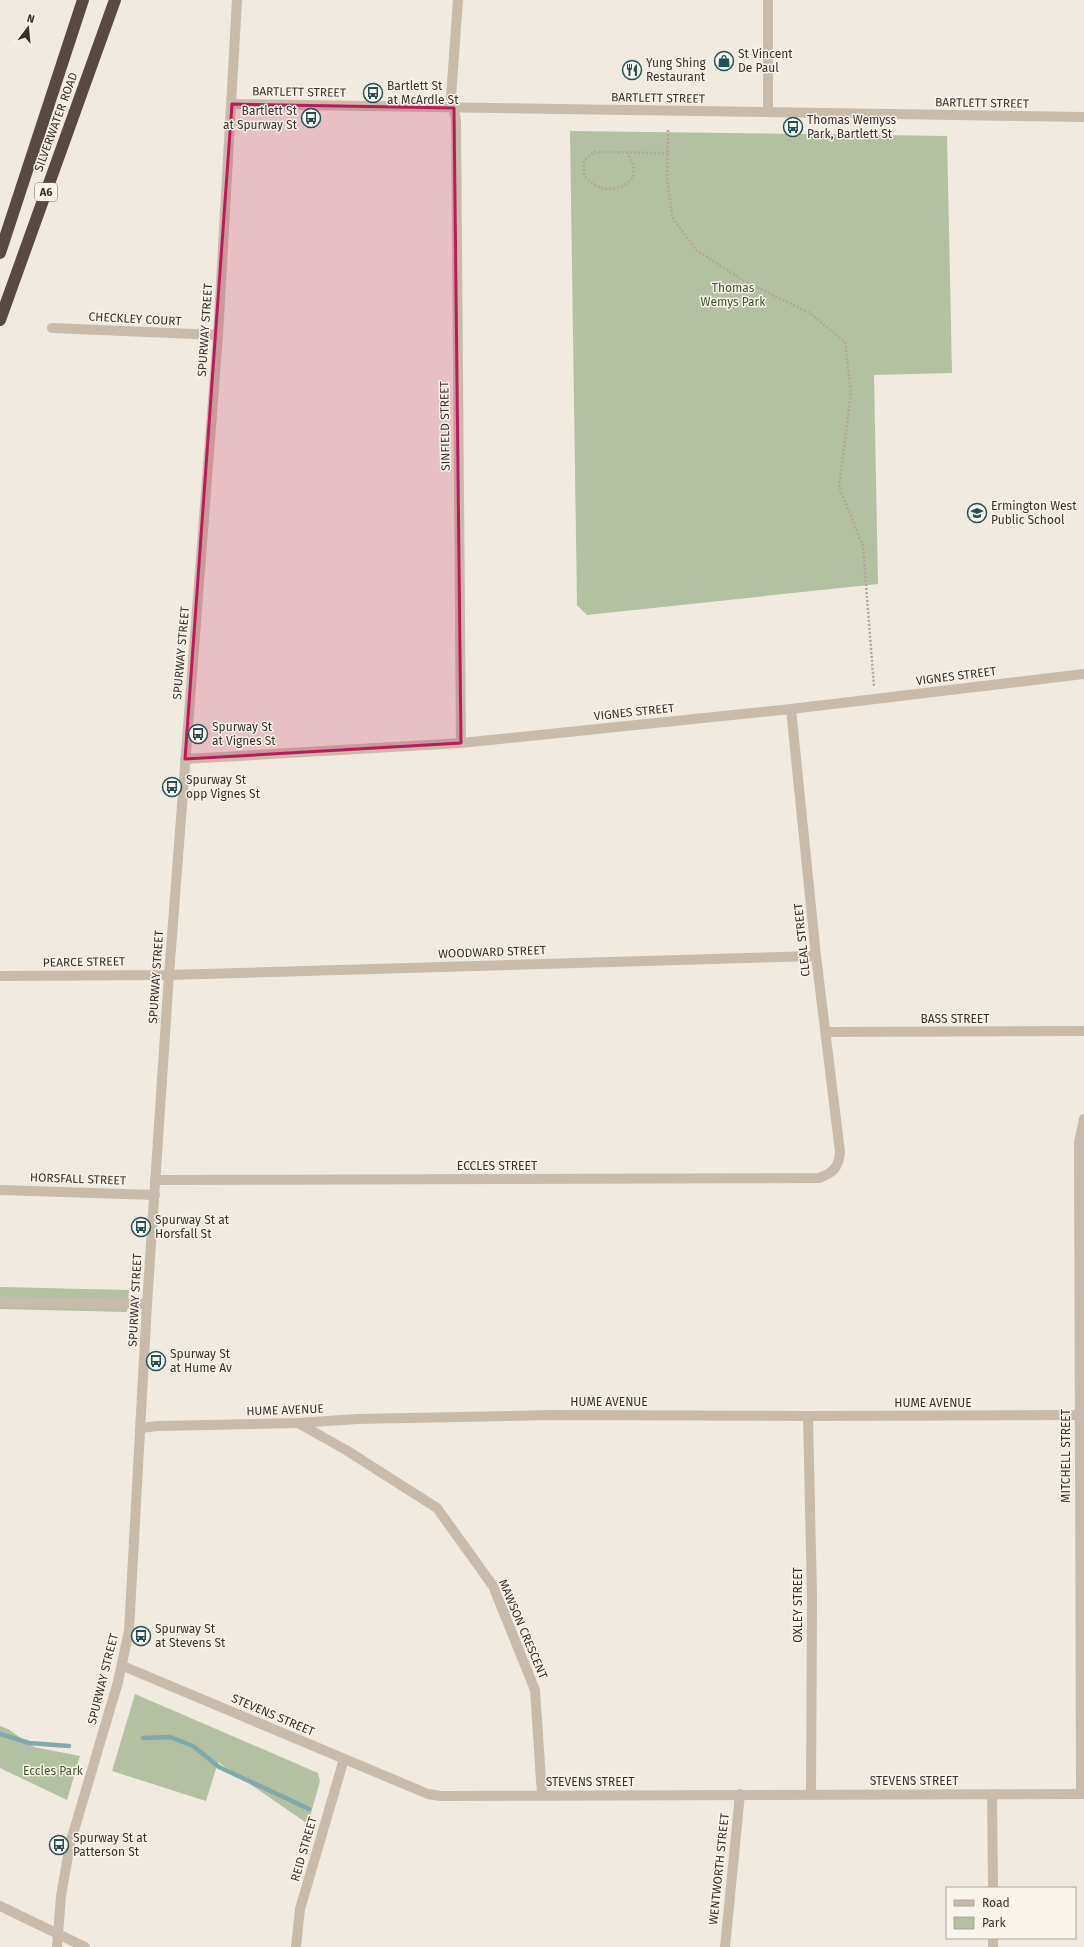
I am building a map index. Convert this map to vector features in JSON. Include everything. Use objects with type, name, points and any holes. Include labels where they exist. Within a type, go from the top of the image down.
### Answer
[{"type":"highway","name":"SILVERWATER ROAD","points":[[0,254],[83,0]]},
{"type":"highway","name":"SILVERWATER ROAD","points":[[0,320],[114,0]]},
{"type":"street","name":"SPURWAY STREET","points":[[57,1947],[64,1870],[70,1844],[122,1666],[129,1631],[155,1180],[185,759],[218,335],[237,0]]},
{"type":"street","name":"SINFIELD STREET","points":[[458,0],[451,97],[456,127],[461,743]]},
{"type":"street","points":[[768,0],[768,112]]},
{"type":"street","name":"BARTLETT STREET","points":[[232,104],[1084,117]]},
{"type":"street","name":"CHECKLEY COURT","points":[[52,328],[218,335]]},
{"type":"street","name":"VIGNES STREET","points":[[185,759],[461,743],[791,709],[1084,674]]},
{"type":"street","name":"CLEAL STREET","points":[[791,709],[816,956],[840,1152],[839,1161],[836,1168]]},
{"type":"street","name":"WOODWARD STREET","points":[[169,975],[816,956]]},
{"type":"street","name":"PEARCE STREET","points":[[0,976],[169,975]]},
{"type":"street","name":"BASS STREET","points":[[826,1032],[1084,1031]]},
{"type":"street","name":"MITCHELL STREET","points":[[1082,1794],[1078,1415],[1079,1142],[1084,1119]]},
{"type":"street","name":"ECCLES STREET","points":[[155,1180],[819,1178],[829,1174],[836,1168]]},
{"type":"street","name":"HORSFALL STREET","points":[[0,1190],[155,1195]]},
{"type":"street","points":[[0,1302],[147,1304]]},
{"type":"street","name":"HUME AVENUE","points":[[141,1428],[157,1426],[298,1423],[357,1419],[554,1415],[1078,1415]]},
{"type":"street","name":"OXLEY STREET","points":[[808,1416],[812,1598],[811,1794]]},
{"type":"street","name":"MAWSON CRESCENT","points":[[298,1423],[346,1450],[437,1508],[493,1586],[535,1690],[542,1795]]},
{"type":"street","name":"STEVENS STREET","points":[[122,1666],[428,1794],[441,1796],[1082,1794]]},
{"type":"street","name":"REID STREET","points":[[296,1947],[300,1908],[344,1759]]},
{"type":"street","name":"WENTWORTH STREET","points":[[725,1947],[740,1794]]},
{"type":"street","points":[[992,1794],[993,1887]]},
{"type":"street","points":[[0,1906],[85,1947]]},
{"type":"path","points":[[668,130],[667,178],[672,217],[696,250],[746,282],[810,313],[845,342],[851,393],[839,487],[863,546],[875,699]]},
{"type":"path","points":[[627,152],[633,163],[634,171],[633,178],[627,185],[616,189],[603,189],[594,185],[584,176],[584,161],[594,152],[627,152],[668,153]]},
{"type":"highlighted area","points":[[232,104],[454,108],[461,743],[185,759]]},
{"type":"green space","name":"Thomas Wemys Park","points":[[570,131],[947,136],[952,373],[874,375],[878,584],[587,615],[577,605]]},
{"type":"green space","points":[[0,1287],[129,1290],[127,1312],[0,1309]]},
{"type":"green space","points":[[135,1694],[318,1773],[320,1781],[308,1824],[218,1762],[206,1801],[112,1771]]},
{"type":"green space","name":"Eccles Park","points":[[0,1726],[8,1729],[34,1747],[80,1756],[67,1800],[0,1768]]},
{"type":"waterway","points":[[0,1734],[29,1743],[69,1746]]},
{"type":"waterway","points":[[143,1738],[170,1737],[193,1746],[219,1767],[309,1809]]},
{"type":"place","name":"St Vincent De Paul","points":[[724,61]]},
{"type":"place","name":"Yung Shing Restaurant","points":[[632,70]]},
{"type":"place","name":"Bartlett St at McArdle St","points":[[373,93]]},
{"type":"place","name":"Bartlett St at Spurway St","points":[[311,118]]},
{"type":"place","name":"Thomas Wemyss Park, Bartlett St","points":[[793,127]]},
{"type":"place","name":"Ermington West Public School","points":[[977,513]]},
{"type":"place","name":"Spurway St at Vignes St","points":[[198,734]]},
{"type":"place","name":"Spurway St opp Vignes St","points":[[172,787]]},
{"type":"place","name":"Spurway St at Horsfall St","points":[[141,1227]]},
{"type":"place","name":"Spurway St at Hume Av","points":[[156,1361]]},
{"type":"place","name":"Spurway St at Stevens St","points":[[141,1636]]},
{"type":"place","name":"Spurway St at Patterson St","points":[[59,1845]]}]
